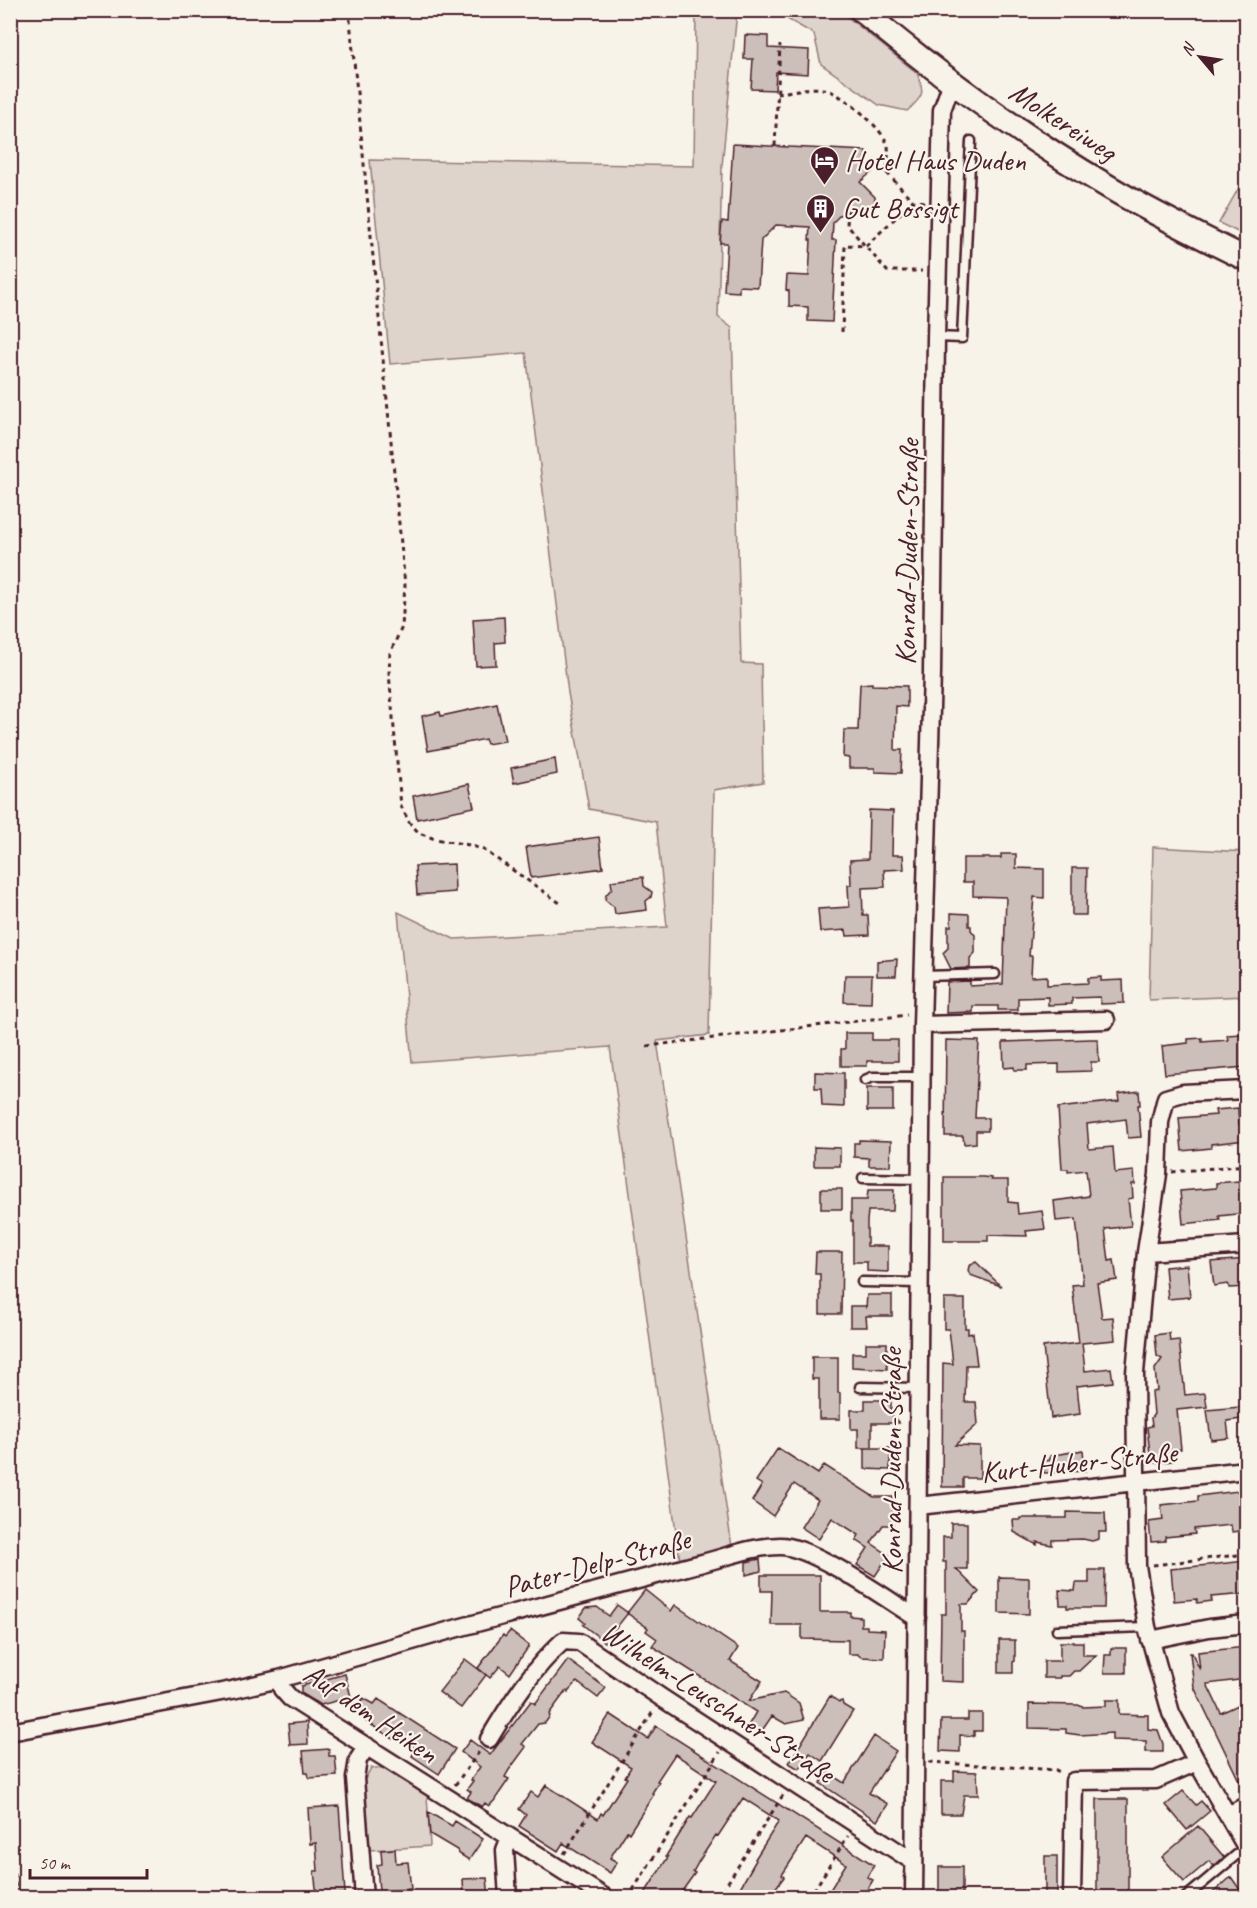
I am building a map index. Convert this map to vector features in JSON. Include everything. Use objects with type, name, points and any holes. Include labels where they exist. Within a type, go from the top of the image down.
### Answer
[{"type":"main road","name":"Molkereiweg","points":[[861,10],[952,82],[1047,148],[1109,187],[1173,223],[1246,259]]},
{"type":"street","name":"Konrad-Duden-Straße","points":[[914,1898],[922,1019],[932,673],[936,337],[942,110],[952,82]]},
{"type":"street","points":[[922,1019],[1106,1020]]},
{"type":"street","points":[[1246,1090],[1183,1093],[1166,1098],[1160,1122],[1158,1174],[1146,1252],[1135,1373],[1137,1566],[1149,1634],[1171,1713],[1246,1847]]},
{"type":"street","points":[[1146,1252],[1246,1245]]},
{"type":"street","name":"Kurt-Huber-Straße","points":[[918,1506],[1135,1484],[1246,1470]]},
{"type":"street","name":"Pater-Delp-Straße","points":[[279,1679],[458,1628],[684,1568],[758,1549],[781,1546],[823,1560],[917,1618]]},
{"type":"street","points":[[1149,1634],[1246,1624]]},
{"type":"street","name":"Wilhelm-Leuschner-Straße","points":[[489,1739],[548,1654],[563,1641],[579,1642],[914,1862]]},
{"type":"street","name":"Auf dem Heiken","points":[[10,1732],[279,1679],[282,1689],[290,1698],[606,1898]]},
{"type":"street","points":[[364,1898],[355,1778],[358,1760],[367,1746]]},
{"type":"street","points":[[1072,1898],[1074,1781],[1156,1780],[1197,1762]]},
{"type":"street","points":[[1228,1815],[1246,1806]]},
{"type":"street","points":[[508,1898],[505,1851],[510,1837]]},
{"type":"lane","points":[[936,337],[962,338],[971,141]]},
{"type":"lane","points":[[923,976],[994,974]]},
{"type":"lane","points":[[865,1080],[872,1077],[922,1077]]},
{"type":"lane","points":[[862,1178],[921,1179]]},
{"type":"lane","points":[[861,1282],[920,1283]]},
{"type":"lane","points":[[860,1387],[919,1388]]},
{"type":"lane","points":[[1057,1630],[1149,1634]]},
{"type":"lane","points":[[1185,1898],[1246,1847]]},
{"type":"path","points":[[349,10],[405,585],[402,627],[390,652],[389,674],[401,806],[409,822],[419,833],[469,844],[484,850],[560,903]]},
{"type":"path","points":[[775,146],[780,45]]},
{"type":"path","points":[[777,93],[822,88],[840,96],[865,116],[884,138],[888,148],[887,173],[913,201],[940,202]]},
{"type":"path","points":[[842,332],[845,245],[866,246],[913,201]]},
{"type":"path","points":[[848,211],[847,225],[887,271],[938,272]]},
{"type":"path","points":[[647,1046],[922,1019]]},
{"type":"path","points":[[1158,1174],[1246,1165]]},
{"type":"path","points":[[1137,1566],[1246,1554]]},
{"type":"path","points":[[556,1866],[662,1698]]},
{"type":"path","points":[[446,1796],[489,1739]]},
{"type":"path","points":[[628,1898],[727,1741]]},
{"type":"path","points":[[916,1761],[1056,1770],[1074,1781]]},
{"type":"path","points":[[718,1898],[791,1782]]},
{"type":"path","points":[[808,1898],[856,1824]]},
{"type":"path","points":[[10,1847],[17,1898]]},
{"type":"shaded area","points":[[696,11],[737,11],[722,166],[718,317],[732,328],[741,663],[761,664],[763,782],[714,790],[709,1035],[657,1041],[732,1547],[680,1561],[610,1047],[412,1062],[398,912],[454,939],[667,927],[656,822],[589,809],[568,693],[526,353],[390,364],[370,160],[694,166]]},
{"type":"shaded area","points":[[773,11],[840,11],[917,73],[922,90],[920,98],[907,111],[879,105],[821,64],[814,34]]},
{"type":"shaded area","points":[[1246,175],[1246,236],[1219,223]]},
{"type":"shaded area","points":[[1153,847],[1246,852],[1246,996],[1149,1000]]},
{"type":"shaded area","points":[[371,1768],[385,1768],[427,1795],[430,1846],[370,1850],[364,1781]]},
{"type":"building","points":[[745,35],[768,36],[768,48],[809,50],[808,74],[776,72],[775,90],[751,89],[753,59],[744,59]]},
{"type":"building","points":[[733,144],[866,151],[865,161],[873,171],[860,182],[875,197],[874,205],[866,212],[844,211],[833,222],[832,240],[836,240],[832,322],[808,321],[808,307],[789,306],[789,291],[786,290],[787,275],[809,276],[810,227],[776,225],[761,240],[758,287],[739,286],[739,292],[724,291],[727,243],[720,243],[722,221],[728,222]]},
{"type":"building","points":[[504,617],[505,642],[495,643],[496,665],[476,666],[473,619]]},
{"type":"building","points":[[872,683],[872,685],[907,686],[907,707],[896,706],[895,750],[902,750],[901,773],[875,772],[875,768],[849,768],[849,758],[843,757],[844,730],[858,730],[860,684]]},
{"type":"building","points":[[497,704],[505,741],[487,744],[485,739],[428,751],[422,716],[440,712],[441,716]]},
{"type":"building","points":[[555,759],[557,774],[514,783],[511,768]]},
{"type":"building","points":[[469,784],[474,807],[417,819],[413,796]]},
{"type":"building","points":[[869,810],[893,811],[892,855],[903,855],[904,869],[884,870],[885,887],[862,888],[863,915],[868,915],[869,935],[847,936],[846,930],[820,932],[818,909],[849,907],[850,860],[868,859]]},
{"type":"building","points":[[599,837],[603,868],[531,878],[526,847]]},
{"type":"building","points":[[1001,854],[1016,854],[1016,868],[1044,869],[1044,898],[1034,897],[1029,956],[1032,956],[1031,977],[1047,976],[1047,985],[1088,983],[1088,978],[1101,977],[1101,981],[1123,980],[1124,1003],[1101,1004],[1100,997],[1072,998],[1072,1004],[1048,1005],[1048,997],[1018,998],[1018,1010],[998,1010],[998,1006],[973,1006],[973,1012],[946,1013],[947,982],[970,981],[970,986],[1003,984],[1006,897],[973,896],[973,882],[963,882],[963,858],[1001,858]]},
{"type":"building","points":[[454,864],[455,892],[417,895],[415,866]]},
{"type":"building","points":[[1072,868],[1087,868],[1086,915],[1072,915]]},
{"type":"building","points":[[643,877],[644,886],[652,892],[651,897],[646,901],[647,910],[615,914],[614,907],[605,900],[612,888],[611,881]]},
{"type":"building","points":[[951,913],[969,914],[969,926],[975,935],[975,953],[970,958],[970,968],[951,969],[943,953],[948,948],[948,926],[951,926]]},
{"type":"building","points":[[897,959],[896,976],[877,976],[877,961]]},
{"type":"building","points":[[845,975],[872,975],[871,1003],[844,1002]]},
{"type":"building","points":[[845,1033],[872,1033],[872,1040],[898,1040],[898,1061],[867,1061],[867,1066],[841,1066],[841,1049],[845,1049]]},
{"type":"building","points":[[1242,1034],[1243,1044],[1246,1043],[1246,1067],[1165,1074],[1162,1046],[1188,1043],[1188,1039],[1202,1038],[1202,1042],[1228,1040],[1227,1035]]},
{"type":"building","points":[[1098,1039],[1099,1062],[1091,1062],[1091,1071],[1059,1072],[1059,1064],[1027,1065],[1027,1070],[1014,1070],[1014,1067],[1004,1068],[1003,1042]]},
{"type":"building","points":[[946,1040],[979,1041],[975,1118],[988,1118],[988,1131],[976,1131],[976,1143],[964,1144],[963,1136],[945,1136]]},
{"type":"building","points":[[815,1072],[844,1073],[844,1107],[822,1106],[821,1088],[815,1088]]},
{"type":"building","points":[[867,1088],[893,1088],[893,1111],[867,1111]]},
{"type":"building","points":[[1139,1091],[1141,1137],[1128,1138],[1126,1119],[1087,1124],[1089,1149],[1113,1147],[1115,1173],[1134,1171],[1133,1198],[1128,1199],[1131,1226],[1105,1229],[1109,1261],[1114,1260],[1117,1280],[1097,1283],[1102,1318],[1113,1317],[1115,1340],[1082,1343],[1085,1371],[1111,1368],[1113,1382],[1077,1386],[1080,1414],[1051,1418],[1043,1347],[1079,1343],[1072,1285],[1083,1284],[1076,1219],[1056,1221],[1054,1201],[1089,1196],[1086,1170],[1068,1172],[1068,1169],[1062,1169],[1058,1108],[1119,1101],[1118,1094]]},
{"type":"building","points":[[1238,1108],[1239,1124],[1246,1124],[1246,1140],[1211,1144],[1211,1148],[1182,1151],[1179,1118],[1216,1115],[1215,1110]]},
{"type":"building","points":[[859,1140],[891,1141],[890,1166],[869,1166],[869,1158],[854,1157],[854,1143],[859,1143]]},
{"type":"building","points":[[814,1147],[840,1148],[840,1166],[814,1166]]},
{"type":"building","points":[[944,1177],[983,1177],[991,1178],[991,1180],[1008,1180],[1008,1202],[1017,1203],[1018,1214],[1042,1211],[1045,1229],[1026,1231],[1027,1236],[988,1235],[988,1241],[944,1241]]},
{"type":"building","points":[[1239,1181],[1240,1198],[1246,1197],[1246,1213],[1219,1216],[1220,1220],[1183,1224],[1180,1191],[1216,1188],[1216,1183]]},
{"type":"building","points":[[821,1189],[842,1189],[842,1209],[821,1209]]},
{"type":"building","points":[[868,1190],[894,1190],[893,1211],[868,1211],[867,1221],[867,1246],[888,1246],[888,1272],[867,1271],[867,1262],[853,1262],[851,1200],[867,1200]]},
{"type":"building","points":[[816,1252],[842,1252],[841,1314],[820,1314],[820,1274],[815,1274]]},
{"type":"building","points":[[1246,1259],[1246,1287],[1229,1288],[1228,1284],[1214,1286],[1211,1262]]},
{"type":"building","points":[[976,1262],[1001,1286],[970,1275],[969,1266]]},
{"type":"building","points":[[1187,1265],[1190,1297],[1168,1299],[1165,1267]]},
{"type":"building","points":[[867,1295],[892,1295],[892,1316],[866,1316],[867,1327],[850,1327],[850,1306],[866,1306],[866,1309]]},
{"type":"building","points":[[944,1299],[965,1299],[965,1328],[968,1328],[968,1334],[973,1333],[977,1365],[966,1365],[965,1402],[976,1402],[978,1424],[955,1445],[980,1446],[980,1478],[963,1478],[963,1487],[942,1487],[943,1363],[953,1364],[949,1329],[944,1329]]},
{"type":"building","points":[[1169,1333],[1170,1341],[1179,1340],[1185,1395],[1205,1393],[1207,1407],[1177,1410],[1181,1449],[1170,1451],[1172,1461],[1151,1463],[1147,1427],[1152,1426],[1151,1418],[1154,1414],[1152,1392],[1157,1391],[1155,1369],[1162,1359],[1157,1356],[1155,1335]]},
{"type":"building","points":[[866,1343],[887,1343],[887,1369],[852,1367],[852,1353],[866,1353]]},
{"type":"building","points":[[812,1357],[838,1357],[840,1419],[819,1419],[819,1379],[812,1379]]},
{"type":"building","points":[[865,1400],[891,1400],[891,1414],[899,1423],[872,1423],[872,1448],[890,1448],[890,1470],[865,1469],[865,1448],[858,1448],[858,1429],[851,1429],[851,1410],[865,1410]]},
{"type":"building","points":[[1240,1407],[1241,1419],[1227,1421],[1229,1438],[1211,1440],[1207,1410]]},
{"type":"building","points":[[778,1448],[818,1474],[824,1465],[874,1497],[893,1497],[893,1525],[883,1525],[871,1543],[889,1555],[875,1576],[857,1565],[868,1548],[856,1540],[859,1535],[832,1518],[819,1539],[801,1527],[818,1500],[794,1484],[773,1516],[752,1501],[762,1485],[756,1481]]},
{"type":"building","points":[[1083,1450],[1085,1471],[1044,1473],[1043,1461],[1050,1460],[1050,1456]]},
{"type":"building","points":[[1246,1490],[1246,1530],[1232,1532],[1231,1525],[1194,1529],[1195,1534],[1165,1537],[1165,1541],[1151,1542],[1149,1522],[1163,1520],[1161,1505],[1198,1501],[1198,1496]]},
{"type":"building","points":[[1067,1512],[1105,1513],[1106,1532],[1099,1532],[1099,1539],[1092,1541],[1052,1540],[1052,1545],[1037,1542],[1037,1545],[1014,1532],[1013,1520],[1067,1518]]},
{"type":"building","points":[[951,1523],[967,1523],[967,1569],[956,1569],[979,1592],[968,1604],[961,1604],[961,1631],[964,1631],[964,1682],[940,1681],[941,1614],[946,1614],[946,1562],[943,1562],[943,1537],[951,1537]]},
{"type":"building","points":[[760,1559],[761,1571],[746,1575],[746,1562]]},
{"type":"building","points":[[1246,1561],[1246,1594],[1211,1597],[1212,1601],[1197,1603],[1197,1599],[1174,1601],[1171,1569]]},
{"type":"building","points":[[1089,1570],[1105,1570],[1104,1608],[1067,1608],[1067,1605],[1060,1605],[1059,1590],[1075,1591],[1076,1583],[1089,1583]]},
{"type":"building","points":[[761,1575],[820,1575],[820,1612],[850,1612],[850,1616],[861,1617],[861,1626],[867,1626],[867,1629],[885,1630],[884,1658],[848,1654],[848,1640],[802,1639],[802,1625],[771,1625],[772,1591],[761,1591]]},
{"type":"building","points":[[999,1577],[1029,1578],[1029,1614],[999,1613]]},
{"type":"building","points":[[645,1590],[671,1611],[675,1605],[738,1648],[730,1661],[762,1681],[749,1701],[784,1693],[799,1703],[804,1720],[786,1724],[772,1716],[761,1732],[749,1724],[756,1712],[652,1646],[657,1639],[646,1631],[648,1628],[627,1613]]},
{"type":"building","points":[[617,1605],[628,1613],[605,1642],[583,1625],[585,1623],[579,1618],[586,1608],[597,1607],[609,1616]]},
{"type":"building","points":[[510,1631],[529,1646],[510,1674],[500,1666],[490,1678],[478,1668],[503,1635],[505,1637]]},
{"type":"building","points":[[999,1640],[1015,1640],[1013,1673],[999,1673]]},
{"type":"building","points":[[1060,1642],[1083,1642],[1083,1655],[1096,1655],[1079,1671],[1074,1671],[1069,1676],[1044,1678],[1044,1661],[1060,1661]]},
{"type":"building","points":[[1246,1647],[1246,1679],[1207,1684],[1221,1713],[1238,1705],[1246,1723],[1246,1795],[1194,1687],[1190,1653],[1200,1670],[1198,1652]]},
{"type":"building","points":[[1111,1648],[1126,1648],[1126,1673],[1104,1673],[1105,1655],[1111,1655]]},
{"type":"building","points":[[465,1659],[486,1675],[461,1708],[439,1692]]},
{"type":"building","points":[[568,1660],[606,1688],[598,1698],[577,1682],[568,1692],[566,1691],[545,1723],[538,1724],[522,1744],[526,1747],[509,1770],[505,1777],[509,1779],[494,1801],[489,1806],[485,1803],[482,1807],[467,1798],[471,1792],[467,1789],[480,1767],[461,1752],[470,1740],[490,1755],[531,1701],[535,1704]]},
{"type":"building","points":[[345,1674],[351,1697],[321,1705],[301,1693],[301,1686]]},
{"type":"building","points":[[830,1696],[839,1702],[842,1701],[843,1705],[853,1711],[822,1761],[810,1753],[799,1769],[789,1763]]},
{"type":"building","points":[[363,1698],[374,1704],[378,1699],[455,1749],[439,1774],[412,1756],[417,1748],[396,1735],[393,1739],[364,1720],[367,1716],[356,1709]]},
{"type":"building","points":[[1106,1700],[1119,1700],[1119,1714],[1148,1715],[1148,1729],[1158,1730],[1163,1752],[1146,1752],[1146,1741],[1112,1740],[1112,1733],[1080,1735],[1066,1733],[1066,1729],[1029,1728],[1029,1704],[1106,1706]]},
{"type":"building","points":[[968,1713],[982,1713],[982,1731],[974,1731],[974,1736],[960,1735],[960,1752],[940,1751],[941,1720],[968,1720]]},
{"type":"building","points":[[610,1714],[648,1739],[656,1726],[874,1865],[867,1877],[873,1880],[862,1898],[825,1898],[846,1864],[806,1838],[782,1875],[784,1877],[768,1898],[734,1898],[779,1821],[743,1798],[718,1836],[716,1835],[699,1861],[693,1872],[695,1873],[677,1898],[642,1898],[690,1817],[692,1818],[716,1781],[675,1754],[657,1781],[659,1782],[652,1793],[654,1794],[610,1858],[617,1862],[610,1873],[563,1843],[558,1851],[519,1826],[526,1815],[519,1809],[531,1792],[538,1797],[546,1785],[598,1819],[601,1813],[603,1815],[627,1778],[625,1777],[631,1767],[592,1742]]},
{"type":"building","points":[[307,1722],[308,1744],[290,1745],[288,1724]]},
{"type":"building","points":[[874,1736],[896,1751],[869,1793],[888,1804],[877,1821],[820,1783],[827,1772],[844,1783]]},
{"type":"building","points":[[329,1749],[329,1756],[335,1756],[337,1776],[309,1778],[308,1773],[305,1773],[303,1751]]},
{"type":"building","points":[[954,1771],[977,1772],[978,1795],[964,1795],[961,1814],[941,1814],[941,1781],[954,1781]]},
{"type":"building","points":[[1183,1791],[1196,1805],[1201,1801],[1210,1811],[1187,1830],[1166,1805]]},
{"type":"building","points":[[1097,1799],[1128,1799],[1128,1896],[1097,1897]]},
{"type":"building","points":[[339,1806],[345,1894],[317,1896],[314,1871],[318,1871],[316,1843],[310,1844],[308,1808]]},
{"type":"building","points":[[428,1812],[452,1826],[455,1821],[483,1839],[469,1860],[430,1834]]},
{"type":"building","points":[[1198,1826],[1224,1857],[1214,1866],[1209,1861],[1184,1882],[1162,1857]]},
{"type":"building","points":[[395,1849],[396,1863],[408,1862],[411,1889],[379,1891],[377,1865],[382,1864],[381,1850]]},
{"type":"building","points":[[1045,1856],[1057,1856],[1057,1898],[1045,1898]]},
{"type":"building","points":[[939,1867],[962,1867],[962,1898],[939,1898]]},
{"type":"building","points":[[1231,1877],[1246,1898],[1207,1898]]},
{"type":"building","points":[[487,1878],[489,1898],[464,1898],[463,1879]]},
{"type":"place","name":"Hotel Haus Duden","points":[[824,186]]},
{"type":"place","name":"Gut Bossigt","points":[[821,234]]}]
